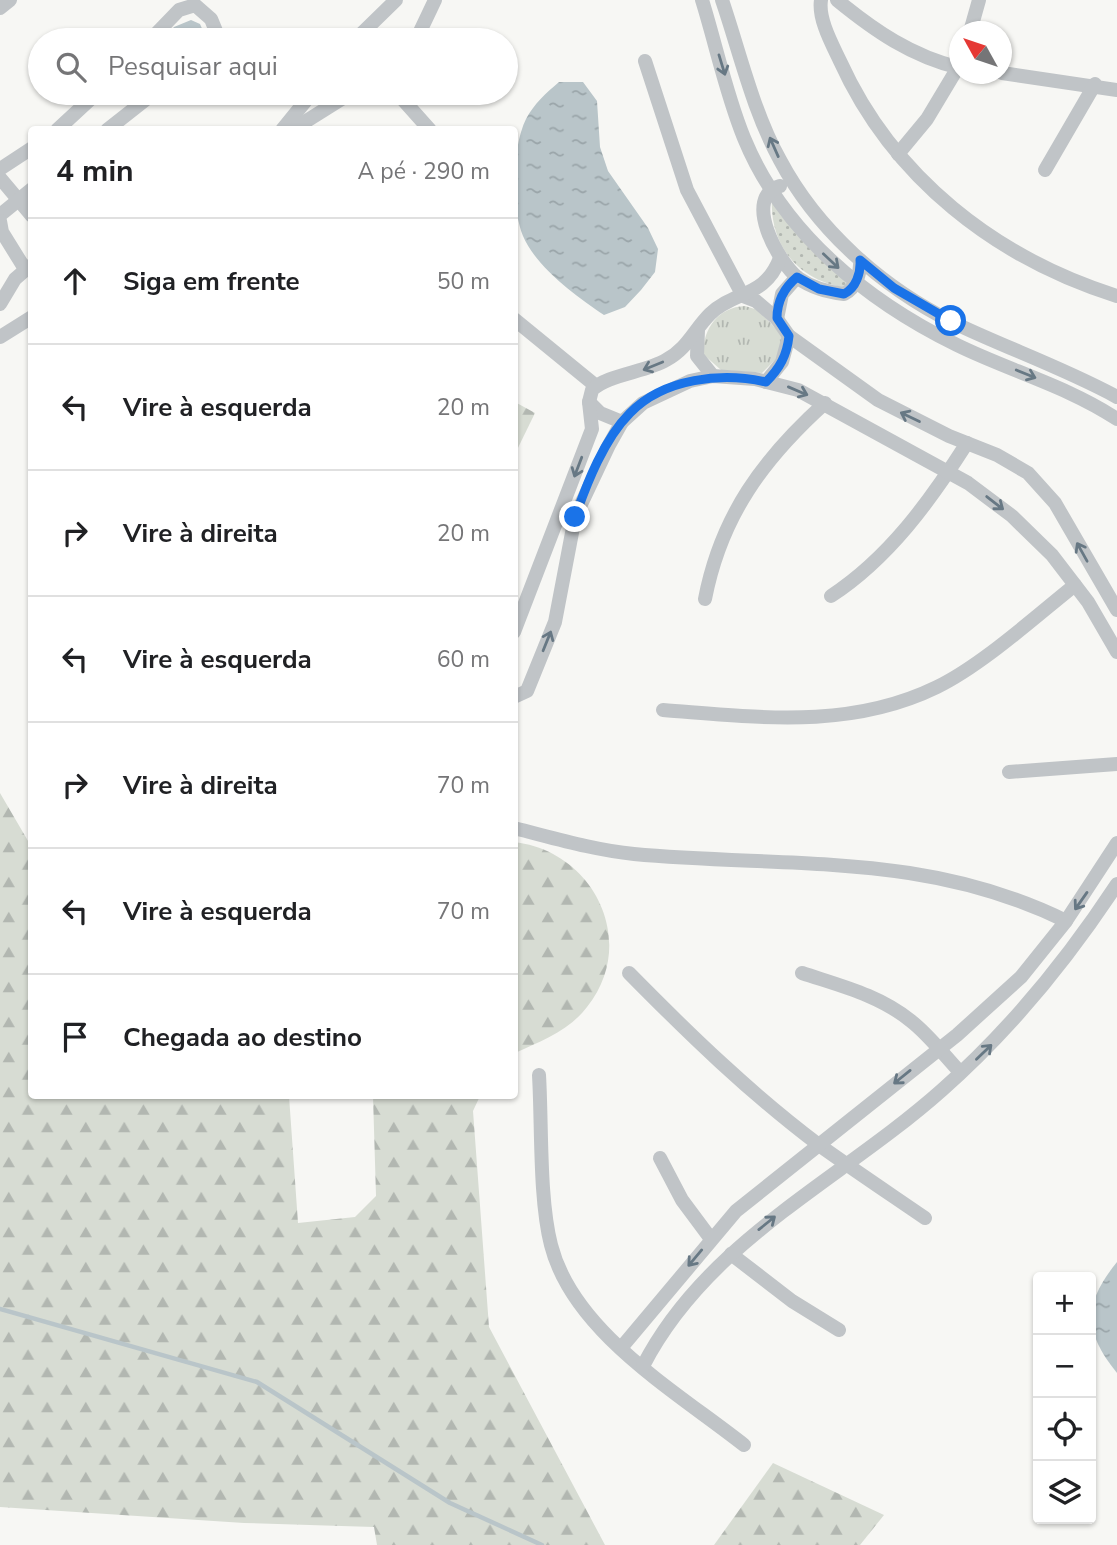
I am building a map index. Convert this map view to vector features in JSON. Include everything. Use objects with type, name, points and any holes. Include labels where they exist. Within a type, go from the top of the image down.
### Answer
[{"type":"street","points":[[0,8],[10,0]]},
{"type":"street","points":[[367,28],[396,0]]},
{"type":"street","points":[[422,28],[435,0]]},
{"type":"street","points":[[702,0],[744,137],[772,188],[799,227],[855,283],[942,337],[1059,388],[1117,418]]},
{"type":"street","points":[[722,0],[762,120],[796,186],[822,221],[860,260],[894,288],[951,321],[1117,397]]},
{"type":"street","points":[[821,0],[823,19],[846,75],[875,124],[898,154],[943,201],[990,237],[1041,267],[1117,296]]},
{"type":"street","points":[[837,0],[872,28],[906,49],[949,63]]},
{"type":"street","points":[[973,21],[979,0]]},
{"type":"street","points":[[162,28],[179,10],[192,3],[211,19],[215,28]]},
{"type":"street","points":[[645,61],[687,190],[743,296],[756,301],[777,318],[789,336],[878,400],[1015,464],[1039,483],[1055,503],[1117,610]]},
{"type":"street","points":[[1012,74],[1095,84],[1117,90]]},
{"type":"street","points":[[898,154],[927,119],[949,83]]},
{"type":"street","points":[[1045,170],[1095,84]]},
{"type":"street","points":[[61,126],[84,105]]},
{"type":"street","points":[[112,126],[139,105]]},
{"type":"street","points":[[285,126],[302,105]]},
{"type":"street","points":[[298,126],[332,105]]},
{"type":"street","points":[[408,105],[426,126]]},
{"type":"street","points":[[0,169],[28,151]]},
{"type":"street","points":[[0,178],[28,211]]},
{"type":"street","points":[[796,186],[772,188],[766,196],[766,222],[780,258],[797,277],[819,289],[844,294],[855,283],[861,271],[860,260]]},
{"type":"street","points":[[0,215],[28,192]]},
{"type":"street","points":[[0,221],[2,232],[28,267],[0,304]]},
{"type":"street","points":[[518,622],[592,429],[589,402],[596,386],[664,362],[683,350],[711,313],[769,279],[780,258]]},
{"type":"street","points":[[777,318],[782,294],[797,277]]},
{"type":"street","points":[[0,337],[28,320]]},
{"type":"street","points":[[518,322],[596,386]]},
{"type":"street","points":[[699,329],[697,356],[713,376]]},
{"type":"street","points":[[766,382],[782,362],[789,336]]},
{"type":"street","points":[[518,694],[527,691],[555,622],[575,517],[591,477],[622,422],[631,411],[656,396],[690,381],[713,376],[766,382],[798,390],[968,483],[1012,516],[1052,555],[1075,585],[1117,652]]},
{"type":"street","points":[[589,402],[600,413],[622,422]]},
{"type":"street","points":[[705,599],[717,547],[741,501],[788,439],[825,403]]},
{"type":"street","points":[[831,596],[849,584],[891,545],[948,473],[967,443]]},
{"type":"street","points":[[663,710],[803,719],[848,715],[892,705],[957,675],[1075,585]]},
{"type":"street","points":[[1009,772],[1117,764]]},
{"type":"street","points":[[518,829],[634,854],[781,863],[838,863],[918,872],[994,891],[1066,921]]},
{"type":"street","points":[[621,1348],[736,1211],[937,1048],[957,1035],[1021,977],[1066,921],[1117,843]]},
{"type":"street","points":[[643,1366],[654,1345],[698,1288],[731,1254],[811,1189],[848,1165],[983,1054],[1040,989],[1117,884]]},
{"type":"street","points":[[629,973],[703,1045],[819,1145],[925,1218]]},
{"type":"street","points":[[802,973],[882,1001],[914,1022],[960,1072]]},
{"type":"street","points":[[539,1075],[548,1224],[555,1260],[581,1308],[621,1348],[744,1445]]},
{"type":"street","points":[[660,1158],[682,1200],[711,1239]]},
{"type":"street","points":[[731,1254],[792,1301],[839,1330]]},
{"type":"green space","points":[[772,198],[851,288],[817,279],[803,271],[792,260],[782,247],[776,232],[772,216]]},
{"type":"green space","points":[[745,306],[758,310],[782,335],[781,354],[762,373],[721,370],[703,354],[706,336],[714,321],[727,310]]},
{"type":"green space","points":[[518,404],[535,413],[518,448]]},
{"type":"green space","points":[[0,793],[28,841],[28,1099],[289,1099],[298,1223],[355,1217],[376,1196],[373,1099],[479,1099],[473,1111],[489,1327],[605,1545],[377,1545],[374,1527],[244,1523],[0,1507]]},
{"type":"green space","points":[[518,843],[542,849],[566,862],[586,881],[600,904],[608,929],[609,955],[602,982],[580,1015],[554,1034],[518,1052]]},
{"type":"green space","points":[[773,1463],[884,1515],[860,1545],[714,1545]]},
{"type":"water","points":[[191,20],[200,24],[202,28],[173,28]]},
{"type":"water","points":[[559,82],[583,82],[597,101],[600,147],[608,171],[648,228],[658,249],[655,272],[641,290],[625,307],[604,315],[547,270],[529,248],[519,224],[518,145],[526,119]]},
{"type":"water","points":[[1117,1262],[1117,1373],[1096,1338],[1096,1297]]},
{"type":"waterway","points":[[0,1309],[257,1382],[450,1503],[542,1545]]},
{"type":"route","points":[[575,517],[591,477],[608,445],[622,422],[643,402],[690,381],[713,376],[766,382],[772,376],[786,355],[788,347],[789,336],[777,318],[779,302],[786,288],[797,277],[819,289],[844,294],[850,291],[861,271],[860,260],[894,288],[951,321]]}]
